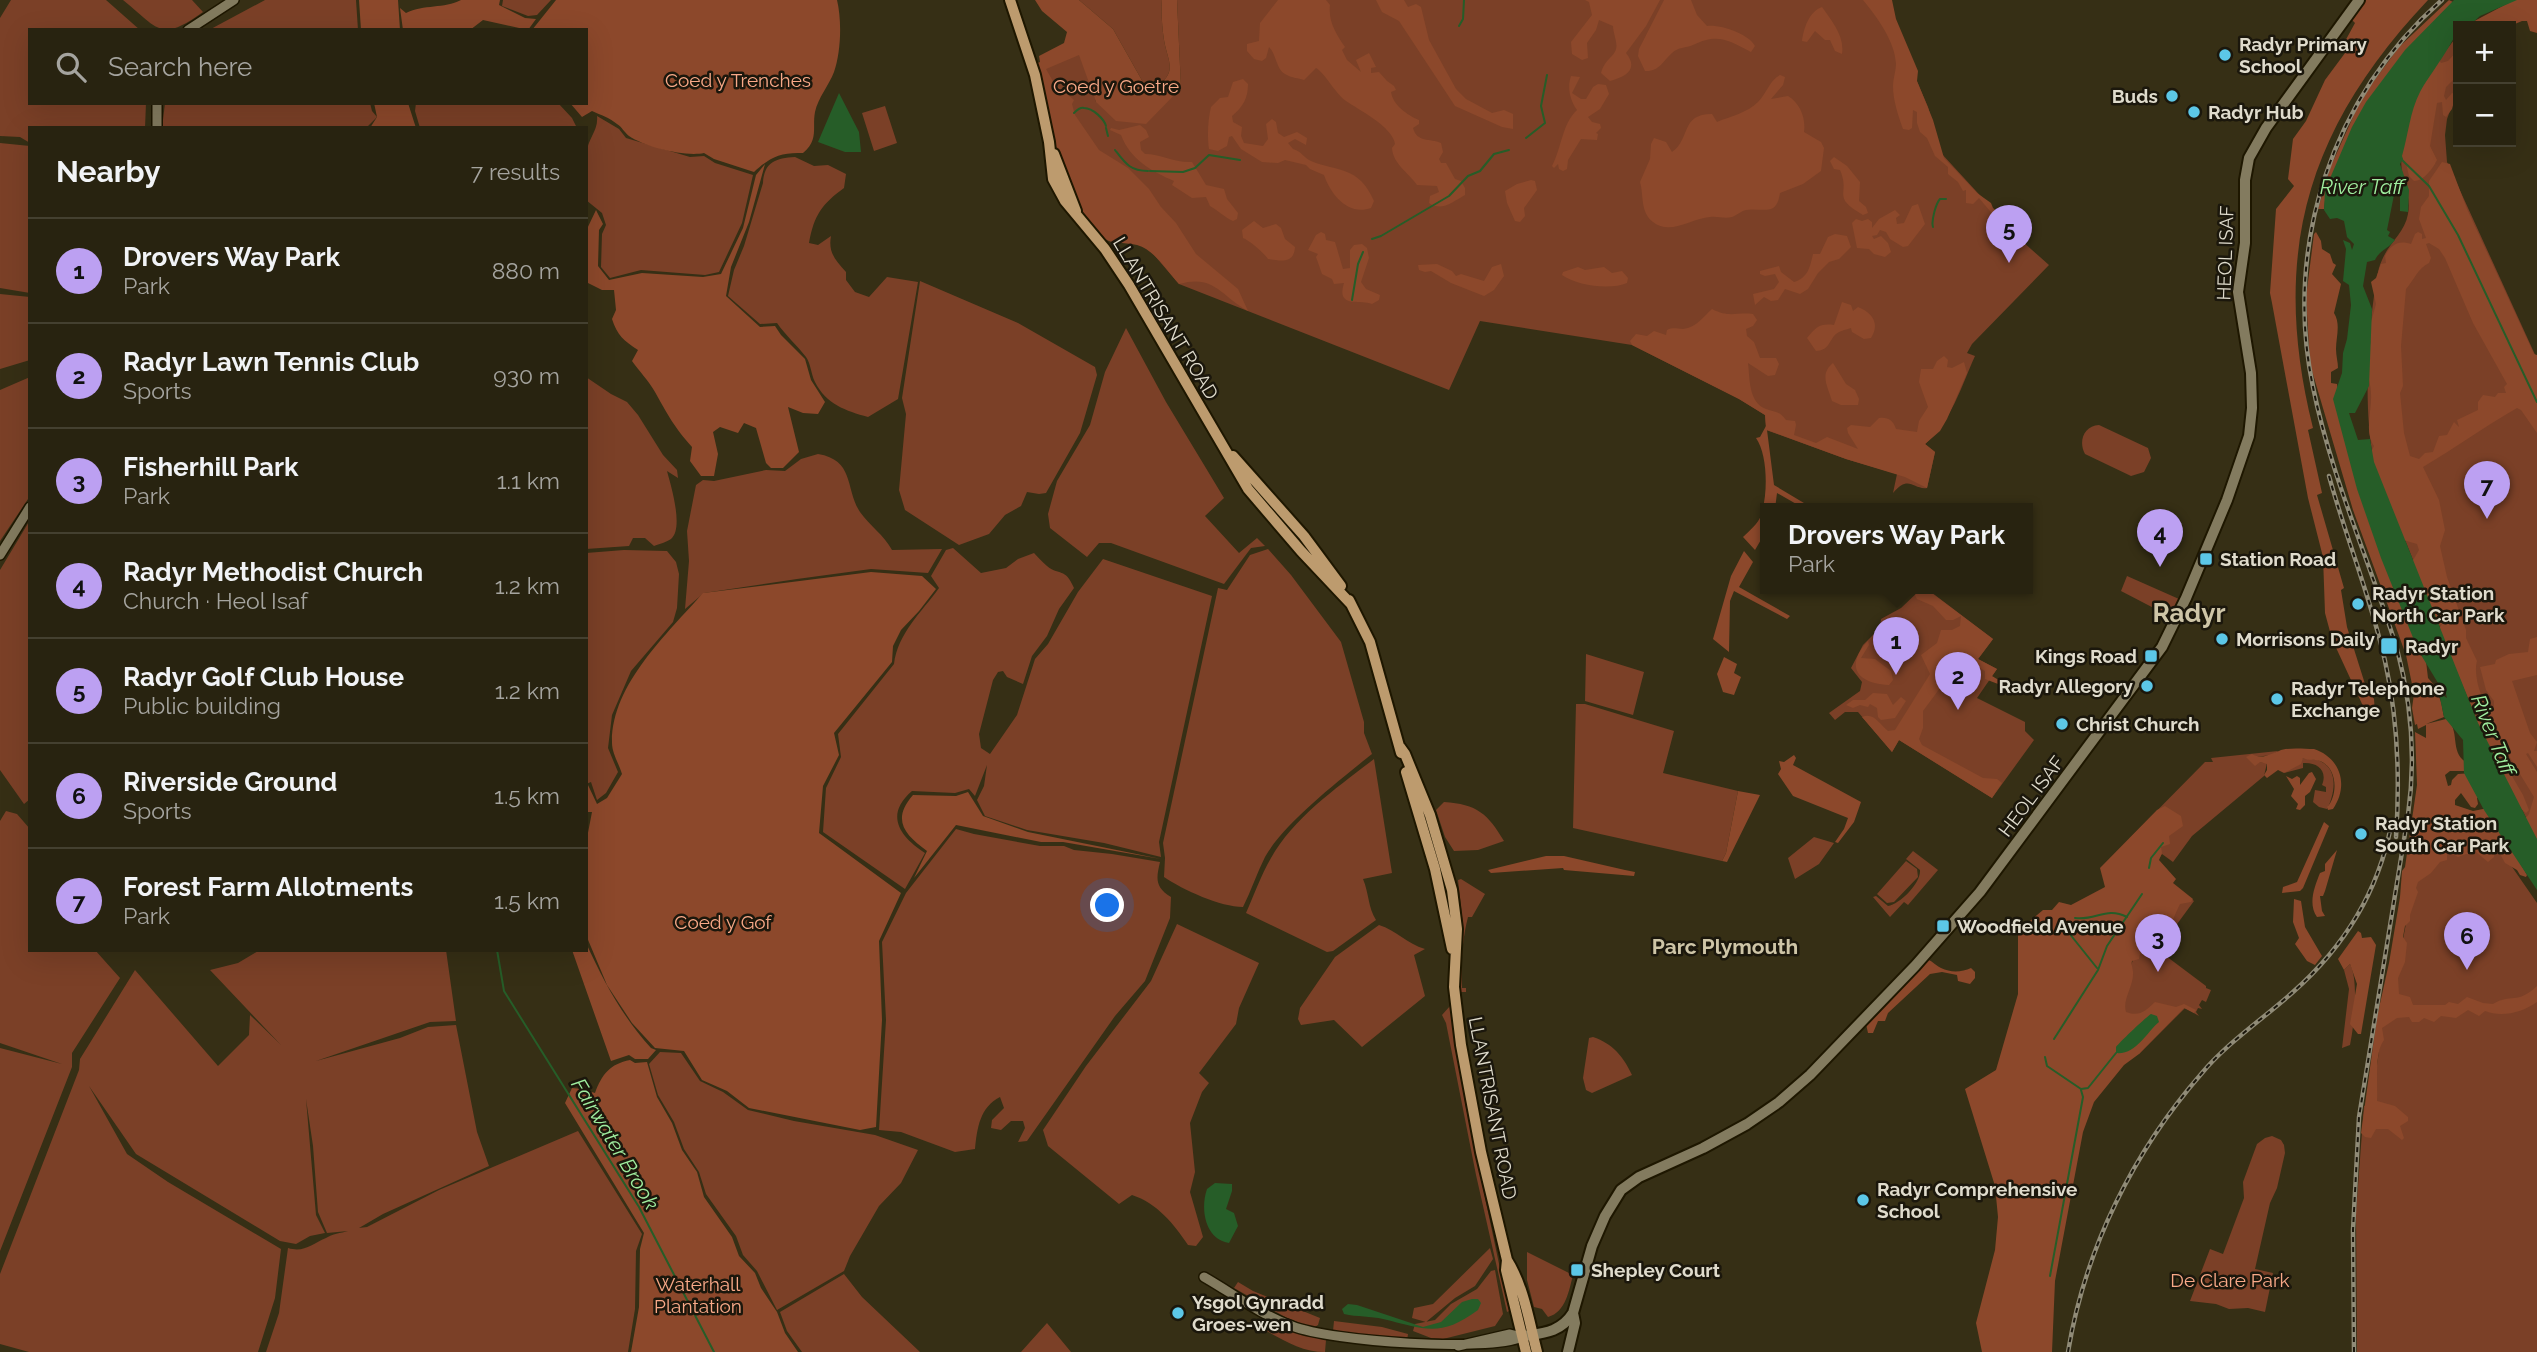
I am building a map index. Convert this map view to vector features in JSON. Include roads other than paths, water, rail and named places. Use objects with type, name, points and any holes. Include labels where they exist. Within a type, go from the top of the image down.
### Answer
[{"type":"main road","name":"LLANTRISANT ROAD","points":[[1010,0],[1035,75],[1049,142],[1053,179],[1067,205],[1105,249],[1129,285],[1219,441],[1304,536],[1334,576],[1370,642],[1435,869],[1455,961],[1455,994],[1470,1097],[1507,1260],[1514,1271],[1527,1336],[1525,1352]]},
{"type":"main road","name":"HEOL ISAF","points":[[1568,1352],[1575,1323],[1573,1313],[1592,1246],[1605,1216],[1621,1190],[1644,1174],[1747,1124],[1783,1098],[1825,1060],[1915,966],[1980,892],[2162,647],[2186,598],[2228,497],[2245,451],[2250,425],[2251,373],[2238,292],[2245,243],[2245,176],[2250,153],[2360,0]]},
{"type":"main road","points":[[1527,1336],[1560,1328],[1573,1313]]},
{"type":"main road","name":"LLANTRISANT ROAD","points":[[1527,1336],[1537,1352]]},
{"type":"street","points":[[191,28],[234,0]]},
{"type":"street","points":[[157,126],[158,105]]},
{"type":"street","points":[[0,555],[28,510]]},
{"type":"street","points":[[1204,1276],[1283,1322],[1302,1330],[1330,1336],[1442,1349],[1510,1334],[1527,1336]]},
{"type":"water","name":"River Taff","points":[[2454,0],[2517,0],[2474,21],[2453,21],[2453,39],[2417,99],[2400,164],[2409,190],[2408,212],[2400,211],[2400,191],[2396,185],[2387,230],[2390,232],[2388,236],[2395,240],[2375,260],[2367,262],[2363,286],[2372,309],[2369,386],[2355,413],[2349,413],[2358,440],[2370,439],[2374,462],[2478,723],[2537,839],[2537,890],[2484,810],[2464,773],[2463,740],[2444,717],[2439,693],[2447,698],[2445,690],[2418,650],[2381,558],[2357,489],[2333,399],[2342,373],[2351,305],[2349,285],[2343,281],[2346,249],[2343,240],[2350,243],[2352,250],[2354,244],[2347,237],[2344,221],[2330,219],[2324,210],[2325,190],[2352,127],[2366,102],[2405,50]]},
{"type":"water","points":[[839,93],[859,132],[861,152],[845,152],[818,142]]},
{"type":"water","points":[[2151,1014],[2157,1016],[2159,1022],[2135,1047],[2123,1053],[2116,1053],[2116,1047]]},
{"type":"water","points":[[1215,1183],[1232,1184],[1226,1209],[1234,1213],[1238,1226],[1229,1243],[1214,1236],[1206,1222],[1205,1197],[1207,1189]]},
{"type":"water","points":[[1478,1299],[1481,1303],[1478,1310],[1453,1325],[1432,1329],[1344,1314],[1342,1309],[1348,1304],[1357,1305],[1423,1327],[1441,1322],[1462,1302]]},
{"type":"waterway","points":[[1459,26],[1463,19],[1464,0]]},
{"type":"waterway","points":[[1526,138],[1545,123],[1541,106],[1547,75]]},
{"type":"waterway","points":[[1074,113],[1081,108],[1087,108],[1101,117],[1106,126]]},
{"type":"waterway","points":[[1106,128],[1108,136]]},
{"type":"waterway","points":[[1115,150],[1128,165],[1137,170],[1148,171]]},
{"type":"waterway","points":[[1372,239],[1449,196],[1468,176],[1480,171],[1494,154],[1509,150]]},
{"type":"waterway","points":[[1150,171],[1183,172],[1195,168],[1209,155],[1240,160]]},
{"type":"waterway","name":"River Taff","points":[[2401,159],[2429,186],[2458,235],[2537,402]]},
{"type":"waterway","points":[[1933,227],[1937,204],[1940,199],[1946,199]]},
{"type":"waterway","points":[[1352,300],[1358,264],[1363,252]]},
{"type":"waterway","points":[[2149,868],[2151,858],[2163,843]]},
{"type":"waterway","points":[[2054,1039],[2098,970],[2107,946],[2142,894]]},
{"type":"waterway","points":[[2075,918],[2089,918],[2107,913],[2127,917]]},
{"type":"waterway","points":[[2065,928],[2097,968]]},
{"type":"waterway","name":"Fairwater Brook","points":[[497,952],[504,991],[639,1207],[714,1352]]},
{"type":"waterway","points":[[2045,1057],[2047,1066],[2081,1089],[2088,1088],[2116,1053]]},
{"type":"waterway","points":[[2050,1276],[2083,1097],[2081,1090]]},
{"type":"railway","points":[[2354,1352],[2353,1230],[2359,1117],[2408,815],[2412,752],[2409,711],[2397,649],[2340,487],[2313,387],[2305,333],[2305,280],[2312,227],[2325,176],[2345,127],[2372,81],[2404,38],[2442,0]]},
{"type":"railway","points":[[2329,476],[2373,614],[2385,661],[2397,749],[2396,837]]},
{"type":"railway","points":[[2068,1352],[2086,1276],[2100,1239],[2115,1204],[2154,1135],[2212,1062],[2311,975],[2343,938],[2377,874],[2391,826]]},
{"type":"place","name":"Radyr Primary School","points":[[2225,55]]},
{"type":"place","name":"Buds","points":[[2172,96]]},
{"type":"place","name":"Radyr Hub","points":[[2194,112]]},
{"type":"place","name":"Radyr Golf Club House","points":[[2009,263]]},
{"type":"place","name":"Forest Farm Allotments","points":[[2487,519]]},
{"type":"place","name":"Station Road","points":[[2206,559]]},
{"type":"place","name":"Radyr Methodist Church","points":[[2160,567]]},
{"type":"place","name":"Radyr Station North Car Park","points":[[2358,604]]},
{"type":"place","name":"Morrisons Daily","points":[[2222,639]]},
{"type":"place","name":"Radyr","points":[[2389,646]]},
{"type":"place","name":"Kings Road","points":[[2151,656]]},
{"type":"place","name":"Drovers Way Park","points":[[1896,675]]},
{"type":"place","name":"Radyr Allegory","points":[[2147,686]]},
{"type":"place","name":"Radyr Telephone Exchange","points":[[2277,699]]},
{"type":"place","name":"Radyr Lawn Tennis Club","points":[[1958,710]]},
{"type":"place","name":"Christ Church","points":[[2062,724]]},
{"type":"place","name":"Radyr Station South Car Park","points":[[2361,834]]},
{"type":"place","name":"Woodfield Avenue","points":[[1943,926]]},
{"type":"place","name":"Riverside Ground","points":[[2467,970]]},
{"type":"place","name":"Fisherhill Park","points":[[2158,972]]},
{"type":"place","name":"Radyr Comprehensive School","points":[[1863,1200]]},
{"type":"place","name":"Shepley Court","points":[[1577,1270]]},
{"type":"place","name":"Ysgol Gynradd Groes-wen","points":[[1178,1313]]},
{"type":"district","name":"Radyr","points":[[2189,613]]},
{"type":"district","name":"Parc Plymouth","points":[[1725,947]]},
{"type":"park label","name":"Coed y Trenches","points":[[738,80]]},
{"type":"park label","name":"Coed y Goetre","points":[[1116,86]]},
{"type":"park label","name":"Coed y Gof","points":[[723,922]]},
{"type":"park label","name":"De Clare Park","points":[[2230,1280]]},
{"type":"park label","name":"Waterhall Plantation","points":[[698,1295]]}]
